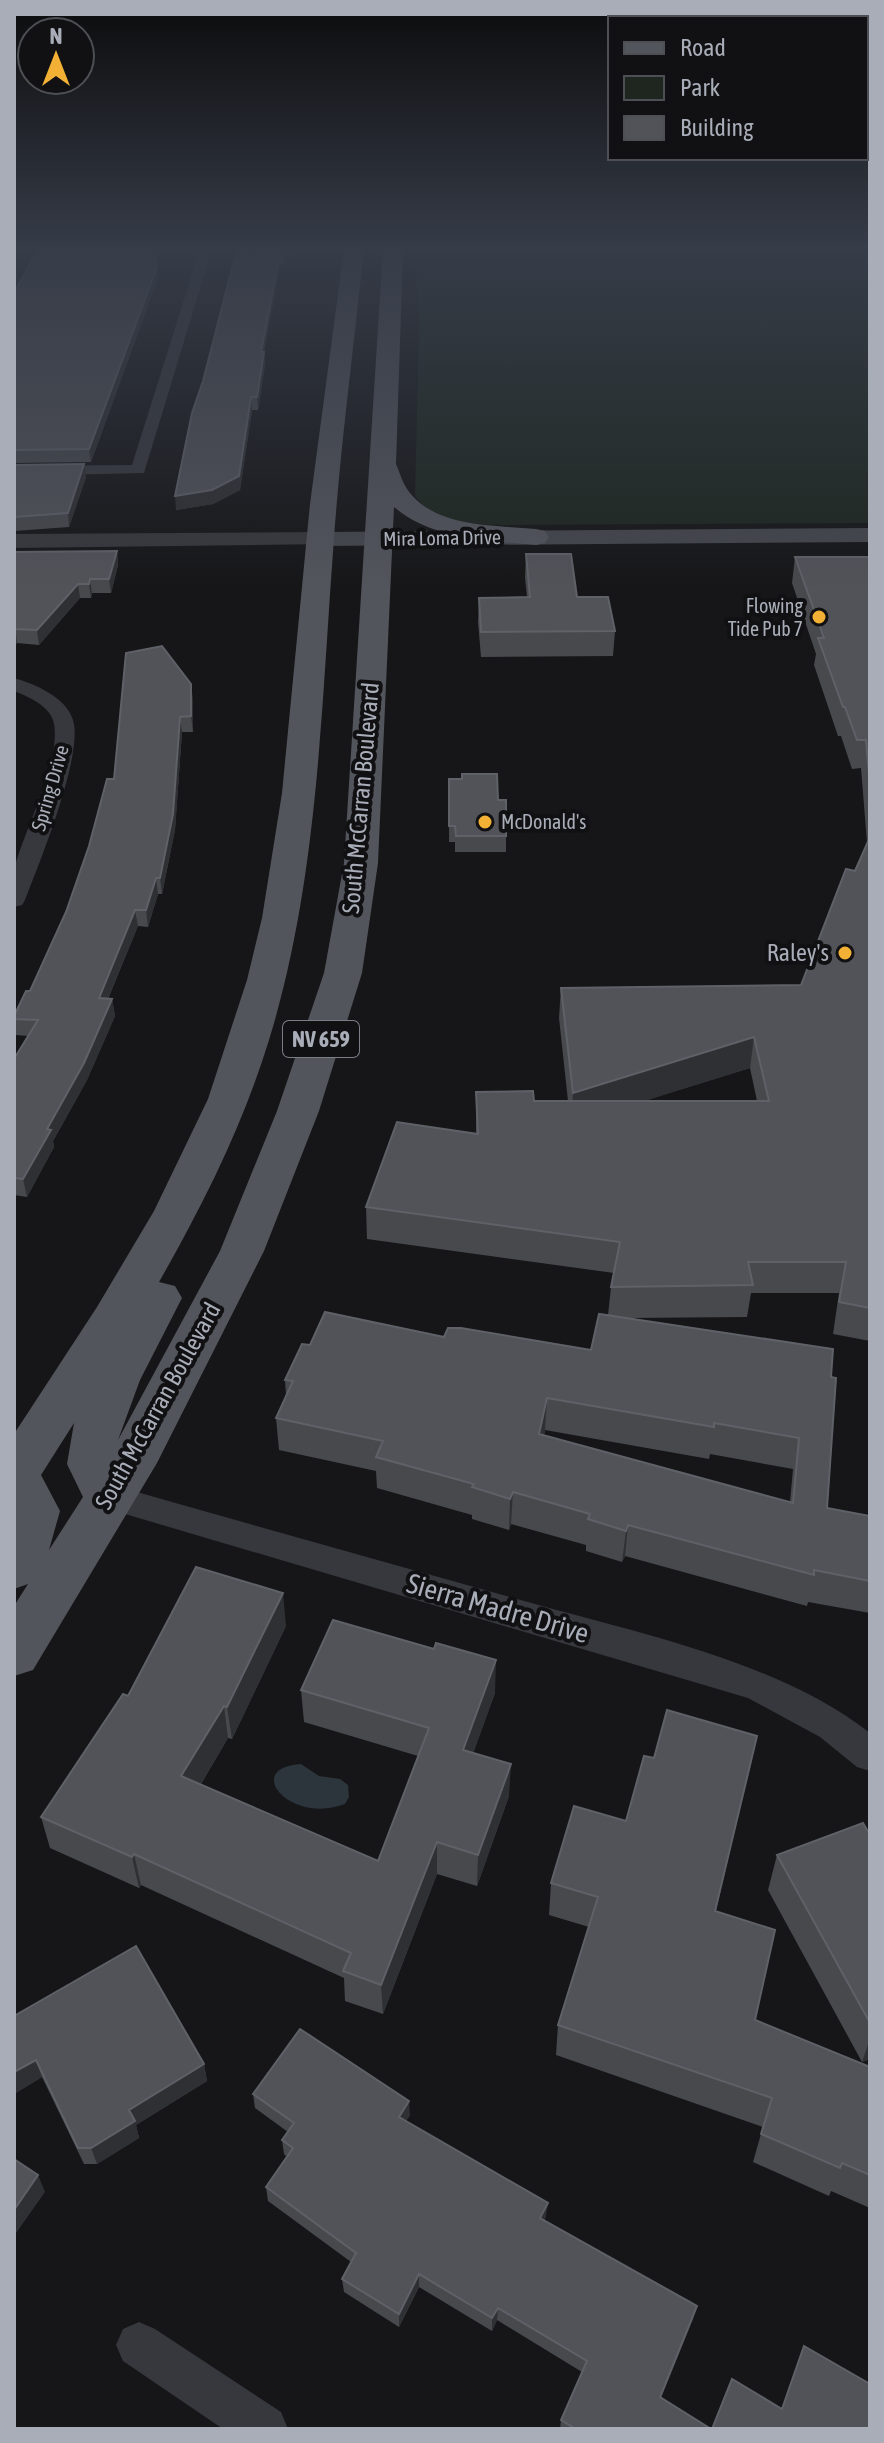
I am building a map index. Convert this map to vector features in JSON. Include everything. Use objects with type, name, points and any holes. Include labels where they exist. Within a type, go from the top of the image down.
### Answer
[{"type":"main road","name":"NV 659","points":[[14,1474],[119,1313],[202,1157],[241,1062],[277,946],[292,855],[320,539],[341,363]]},
{"type":"main road","name":"South McCarran Boulevard","points":[[14,1653],[139,1449],[242,1251],[298,1111],[343,973],[361,863],[388,363]]},
{"type":"main road","points":[[383,463],[396,493],[418,513],[457,526],[536,537]]},
{"type":"main road","name":"Mira Loma Drive","points":[[320,539],[870,535]]},
{"type":"main road","points":[[109,1497],[92,1464],[97,1426],[111,1389],[204,1212],[255,1087],[241,1062]]},
{"type":"main road","points":[[14,1474],[34,1511],[23,1550],[14,1567]]},
{"type":"street","points":[[14,471],[138,470],[171,363]]},
{"type":"street","name":"Mira Loma Drive","points":[[14,541],[320,539]]},
{"type":"street","name":"Spring Drive","points":[[14,900],[41,825],[66,737],[64,722],[55,708],[22,686]]},
{"type":"street","name":"Sierra Madre Drive","points":[[109,1497],[648,1651],[758,1686],[833,1726],[870,1755]]},
{"type":"street","points":[[139,2345],[264,2429]]},
{"type":"green space","points":[[418,363],[870,363],[870,523],[478,524],[443,517],[432,512],[415,496]]},
{"type":"shaded area","points":[[301,1764],[319,1776],[340,1779],[348,1785],[349,1797],[345,1804],[325,1808],[307,1807],[291,1802],[280,1793],[274,1784],[275,1775],[284,1768]]},
{"type":"building","points":[[14,363],[121,363],[89,449],[14,450]]},
{"type":"building","points":[[208,363],[262,363],[257,397],[251,397],[239,476],[212,490],[175,496],[192,413]]},
{"type":"building","points":[[84,464],[68,513],[14,517],[14,465]]},
{"type":"building","points":[[117,551],[109,579],[90,579],[89,584],[78,584],[37,630],[14,629],[14,552]]},
{"type":"building","points":[[526,554],[571,554],[577,597],[608,597],[615,631],[481,632],[479,598],[530,597]]},
{"type":"building","points":[[795,557],[870,557],[870,786],[866,740],[857,740],[843,707],[818,638],[824,638]]},
{"type":"building","points":[[162,646],[191,684],[191,716],[180,717],[173,814],[160,878],[156,878],[146,910],[135,910],[99,998],[112,999],[84,1063],[23,1179],[14,1178],[14,1059],[38,1020],[14,1019],[14,1016],[26,991],[30,991],[66,912],[89,846],[107,779],[114,779],[126,653]]},
{"type":"building","name":"McDonald's","points":[[462,774],[497,774],[498,800],[506,800],[506,836],[456,836],[455,826],[449,826],[449,779],[462,779]]},
{"type":"building","points":[[870,837],[870,1308],[839,1302],[846,1262],[748,1262],[753,1285],[611,1287],[620,1242],[366,1207],[397,1122],[478,1134],[476,1092],[533,1091],[534,1101],[769,1101],[754,1037],[573,1093],[561,988],[801,985],[846,869],[855,871]]},
{"type":"building","points":[[325,1312],[444,1337],[448,1328],[461,1328],[591,1350],[599,1314],[833,1349],[831,1377],[836,1378],[827,1508],[870,1516],[870,1581],[814,1570],[814,1575],[628,1525],[626,1531],[588,1519],[590,1514],[513,1492],[510,1499],[472,1487],[474,1484],[376,1457],[383,1441],[276,1418],[293,1381],[285,1380],[302,1344],[310,1345]],"holes":[[[547,1398],[714,1427],[714,1423],[799,1438],[793,1503],[539,1434]]]},
{"type":"building","points":[[196,1567],[283,1593],[227,1707],[224,1706],[181,1776],[378,1861],[429,1728],[301,1690],[333,1620],[434,1649],[436,1643],[496,1660],[463,1750],[511,1764],[478,1855],[437,1842],[381,1985],[343,1971],[351,1953],[134,1854],[132,1857],[41,1817],[123,1694],[128,1696]]},
{"type":"building","points":[[667,1710],[757,1736],[715,1911],[775,1930],[755,2020],[870,2067],[870,2175],[842,2163],[840,2168],[761,2134],[772,2098],[558,2025],[598,1897],[551,1883],[574,1806],[626,1821],[644,1756],[654,1758]]},
{"type":"building","points":[[863,1823],[870,1835],[870,2023],[777,1855]]},
{"type":"building","points":[[136,1946],[204,2064],[129,2110],[135,2121],[91,2148],[78,2148],[36,2060],[14,2072],[14,2016]]},
{"type":"building","points":[[300,2029],[409,2101],[399,2117],[548,2203],[540,2218],[697,2306],[660,2397],[711,2429],[576,2429],[561,2420],[587,2361],[498,2308],[492,2318],[419,2274],[399,2314],[342,2279],[356,2253],[266,2187],[293,2148],[282,2140],[294,2123],[253,2094]]},
{"type":"building","points":[[14,2159],[38,2175],[14,2210]]},
{"type":"building","points":[[804,2346],[870,2384],[870,2429],[712,2429],[732,2379],[782,2409]]},
{"type":"place","name":"Flowing Tide Pub 7","points":[[819,617]]},
{"type":"place","name":"McDonald's","points":[[485,822]]},
{"type":"place","name":"Raley's","points":[[845,953]]}]
